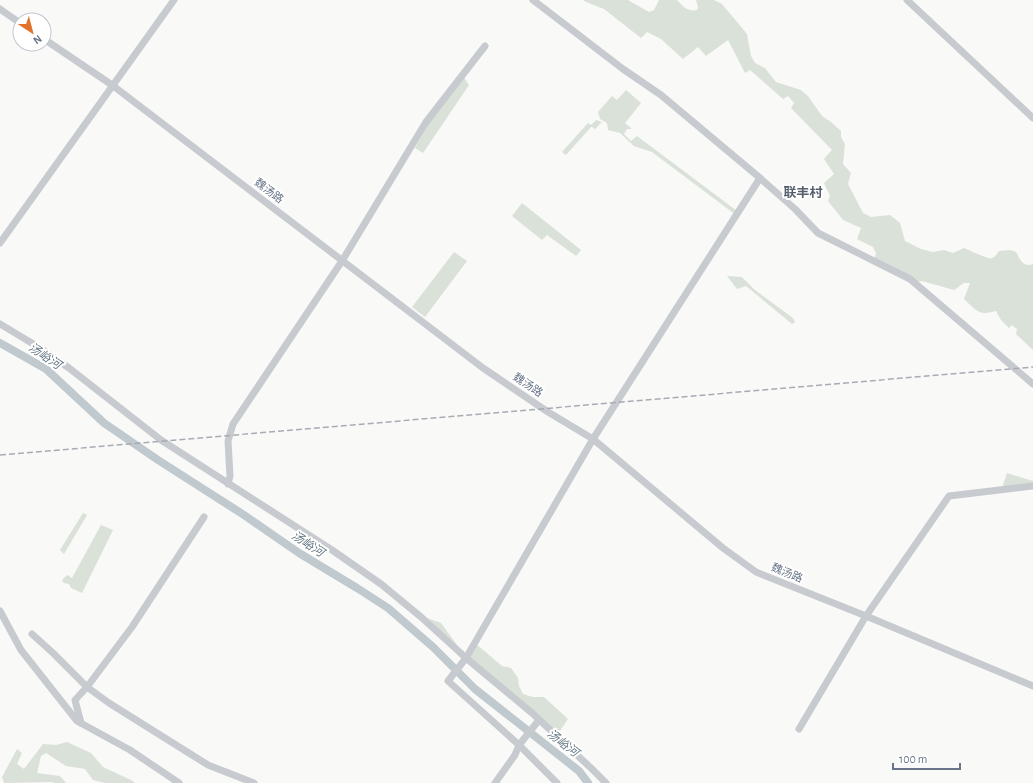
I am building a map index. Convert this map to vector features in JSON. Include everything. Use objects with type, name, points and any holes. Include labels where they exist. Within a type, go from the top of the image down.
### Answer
[{"type":"street","points":[[0,243],[174,0]]},
{"type":"street","points":[[533,0],[623,69],[661,95],[760,178],[795,209],[818,233],[910,279],[1033,384]]},
{"type":"street","points":[[908,0],[1033,118]]},
{"type":"street","points":[[0,9],[12,17]]},
{"type":"street","name":"魏汤路","points":[[52,44],[112,85],[483,368],[548,412],[593,439],[723,548],[756,572],[1033,686]]},
{"type":"street","points":[[228,484],[230,467],[228,441],[232,424],[342,261],[426,122],[484,46]]},
{"type":"street","points":[[557,783],[519,745],[448,681],[464,661],[593,439],[760,178]]},
{"type":"street","points":[[0,324],[40,348],[68,368],[161,440],[332,550],[381,584],[421,617],[464,661],[539,720],[606,783]]},
{"type":"street","points":[[799,729],[866,616],[949,496],[1033,486]]},
{"type":"street","points":[[81,723],[75,700],[132,627],[204,517]]},
{"type":"street","points":[[0,611],[21,650],[77,721],[130,750],[179,783]]},
{"type":"street","points":[[32,634],[86,687],[109,703],[208,765],[254,783]]},
{"type":"street","points":[[495,783],[515,755],[519,745],[539,720]]},
{"type":"shaded area","points":[[583,0],[628,0],[649,12],[654,10],[659,0],[677,0],[686,8],[691,10],[697,10],[698,7],[696,0],[714,0],[722,4],[747,34],[751,56],[755,63],[765,68],[776,82],[801,90],[808,96],[822,116],[841,131],[841,137],[845,144],[843,164],[851,173],[848,184],[863,213],[871,217],[890,215],[900,223],[905,241],[921,249],[933,252],[944,250],[953,253],[964,248],[990,258],[994,257],[999,251],[1010,250],[1016,252],[1024,264],[1033,264],[1033,350],[1016,334],[1017,329],[1012,325],[1009,328],[1001,320],[996,311],[981,313],[964,299],[970,283],[964,283],[954,290],[922,281],[916,282],[874,260],[876,253],[873,247],[857,239],[861,228],[843,220],[828,201],[830,196],[824,183],[834,174],[824,159],[832,150],[791,108],[794,103],[788,96],[783,99],[750,70],[745,73],[728,40],[706,56],[698,47],[683,59],[661,39],[647,32],[641,38],[604,9]]},
{"type":"shaded area","points":[[463,76],[469,85],[423,153],[415,148],[435,112]]},
{"type":"shaded area","points":[[626,90],[641,103],[625,123],[632,129],[627,129],[624,134],[631,141],[637,136],[737,211],[736,215],[652,152],[634,146],[620,133],[608,130],[607,123],[600,119],[598,112],[612,96],[617,100]]},
{"type":"shaded area","points":[[596,120],[602,122],[595,129],[591,127],[566,155],[562,152],[588,123],[591,125]]},
{"type":"shaded area","points":[[522,203],[581,250],[576,256],[547,235],[542,240],[512,216]]},
{"type":"shaded area","points":[[454,252],[467,261],[425,317],[412,307]]},
{"type":"shaded area","points":[[727,276],[742,277],[755,290],[793,318],[795,322],[792,324],[746,286],[737,289]]},
{"type":"shaded area","points":[[1007,473],[1033,481],[1033,484],[1002,488]]},
{"type":"shaded area","points":[[83,513],[87,515],[64,554],[60,550]]},
{"type":"shaded area","points":[[101,525],[113,530],[82,593],[71,588],[69,584],[64,583],[62,580],[67,575],[72,578]]},
{"type":"shaded area","points":[[427,618],[441,623],[462,652]]},
{"type":"shaded area","points":[[476,644],[502,666],[511,668],[518,678],[519,686],[523,694],[533,697],[544,697],[568,719],[557,735],[470,657]]},
{"type":"shaded area","points":[[67,742],[91,753],[103,767],[135,783],[105,783],[93,780],[85,769],[66,766],[46,753],[41,756],[37,773],[60,776],[66,783],[4,783],[2,777],[17,749],[22,753],[17,764],[24,769],[43,744],[56,745]]},
{"type":"waterway","name":"汤峪河","points":[[0,343],[46,369],[104,423],[158,460],[244,515],[299,553],[388,608],[433,647],[475,689],[579,771],[588,783]]},
{"type":"railway","points":[[0,455],[1033,367]]},
{"type":"district","name":"联丰村","points":[[803,193]]}]
